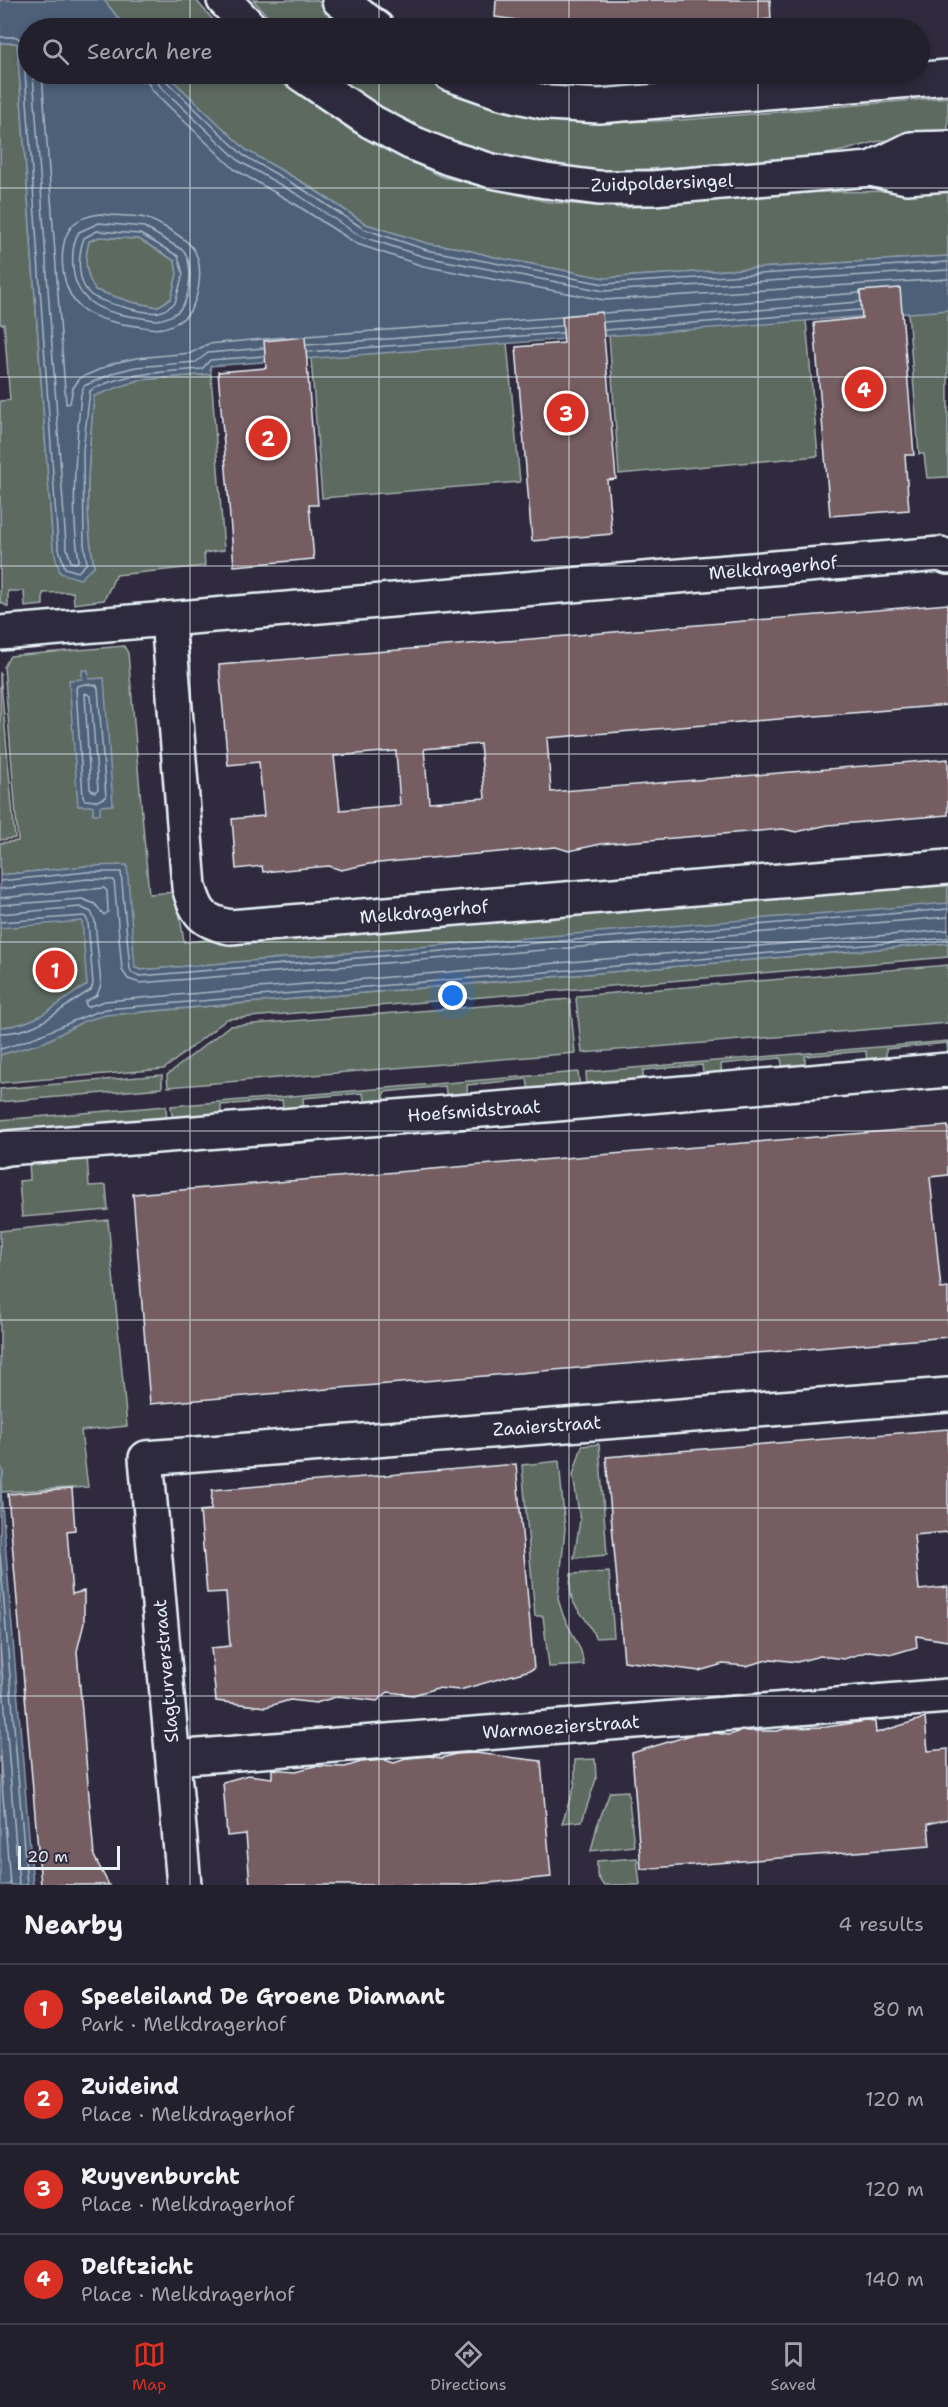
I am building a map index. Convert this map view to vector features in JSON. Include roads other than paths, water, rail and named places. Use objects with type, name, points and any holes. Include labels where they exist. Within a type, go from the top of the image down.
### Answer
[{"type":"street","points":[[224,0],[241,18]]},
{"type":"street","points":[[339,0],[363,18]]},
{"type":"street","points":[[930,78],[948,77]]},
{"type":"street","name":"Zuidpoldersingel","points":[[316,84],[372,122],[410,142],[449,158],[492,171],[546,181],[599,188],[653,188],[870,169],[906,177],[948,174]]},
{"type":"street","points":[[478,84],[501,92],[549,103],[599,106],[864,84]]},
{"type":"street","name":"Zuidpoldersingel","points":[[870,169],[911,149],[948,148]]},
{"type":"street","name":"Melkdragerhof","points":[[0,633],[940,554],[948,557]]},
{"type":"street","name":"Melkdragerhof","points":[[168,619],[189,887],[195,906],[210,922],[230,927],[948,867]]},
{"type":"street","name":"Hoefsmidstraat","points":[[0,1150],[948,1070]]},
{"type":"street","name":"Zaaierstraat","points":[[146,1458],[948,1395]]},
{"type":"street","name":"Slagturverstraat","points":[[146,1458],[184,1885]]},
{"type":"street","name":"Warmoezierstraat","points":[[174,1758],[948,1696]]},
{"type":"water","points":[[0,0],[104,0],[118,18],[18,18],[18,57],[17,43],[0,43]]},
{"type":"water","points":[[20,84],[177,84],[246,150],[307,185],[366,224],[429,244],[460,248],[494,257],[604,278],[948,256],[948,310],[210,366],[211,374],[139,380],[94,396],[88,503],[94,566],[80,579],[60,573],[53,548]],"holes":[[[99,237],[139,239],[175,261],[177,274],[171,299],[157,307],[131,302],[95,290],[87,272],[86,254],[89,241]]]},
{"type":"water","points":[[82,670],[88,670],[89,679],[104,678],[113,805],[100,806],[100,814],[93,814],[93,806],[78,806],[69,680],[82,679]]},
{"type":"water","points":[[127,865],[135,968],[141,970],[948,903],[948,943],[106,1015],[84,1021],[45,1042],[0,1055],[0,1027],[36,1018],[87,985],[82,921],[0,928],[0,875],[87,866]]},
{"type":"water","points":[[0,1465],[3,1471],[1,1492],[33,1885],[0,1885]]},
{"type":"place","name":"Delftzicht","points":[[864,389]]},
{"type":"place","name":"Ruyvenburcht","points":[[566,413]]},
{"type":"place","name":"Zuideind","points":[[268,438]]},
{"type":"place","name":"Speeleiland De Groene Diamant","points":[[55,970]]}]
